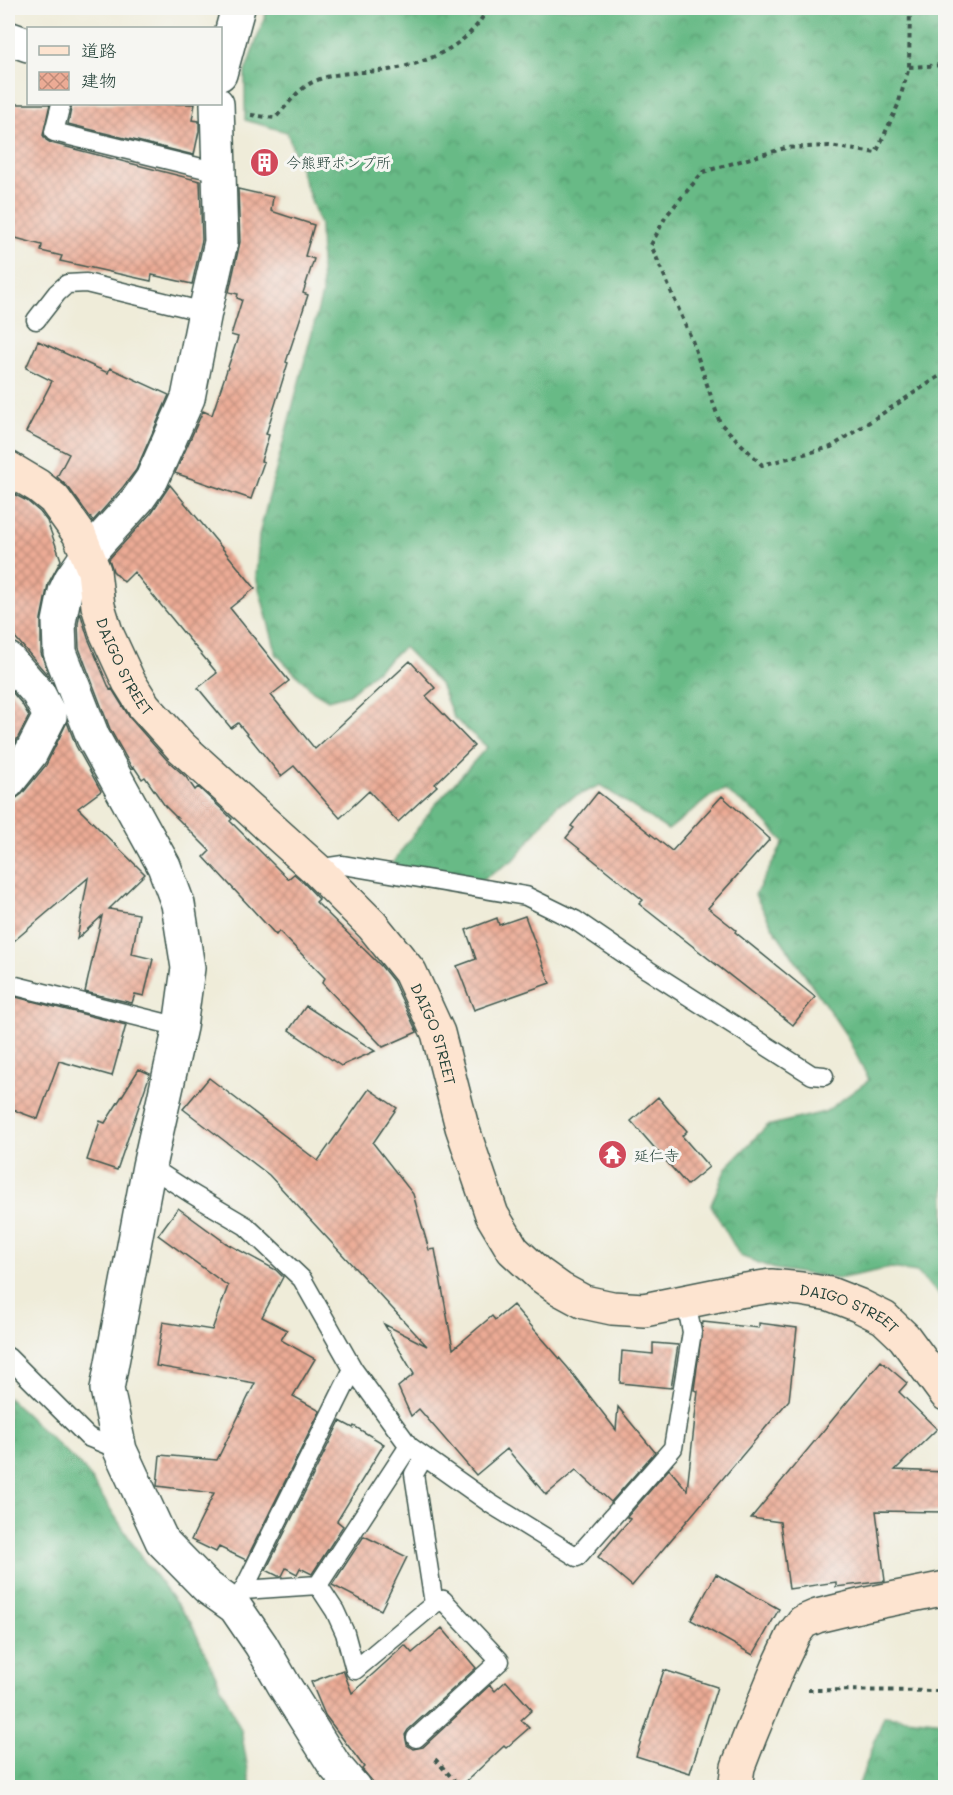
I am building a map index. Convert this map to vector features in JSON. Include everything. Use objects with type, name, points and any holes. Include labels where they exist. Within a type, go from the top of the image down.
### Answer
[{"type":"main road","name":"DAIGO STREET","points":[[8,468],[29,480],[54,500],[68,516],[79,534],[94,571],[98,606],[106,632],[129,682],[144,706],[181,747],[316,869],[372,925],[410,972],[438,1033],[462,1127],[492,1215],[513,1250],[539,1274],[560,1289],[584,1302],[612,1308],[644,1310],[771,1286],[830,1294],[884,1318],[904,1337],[945,1394]]},
{"type":"main road","points":[[735,1788],[738,1767],[794,1634],[803,1622],[827,1614],[945,1588]]},
{"type":"street","points":[[222,67],[238,8]]},
{"type":"street","points":[[8,38],[27,45]]},
{"type":"street","points":[[217,105],[221,242],[188,398],[152,479],[138,499],[88,554],[75,572],[65,592],[58,622],[60,652],[93,737],[164,866],[178,904],[188,968],[180,1027],[149,1166],[107,1389],[120,1450],[162,1541],[207,1587],[239,1599],[261,1645],[284,1685],[335,1766],[354,1788]]},
{"type":"street","points":[[8,659],[38,693],[50,716],[32,753],[8,782]]},
{"type":"lane","points":[[61,105],[54,132],[218,172]]},
{"type":"lane","points":[[36,320],[67,284],[86,284],[205,312]]},
{"type":"lane","points":[[316,869],[342,865],[526,896],[575,920],[648,970],[812,1075],[824,1076]]},
{"type":"lane","points":[[8,984],[180,1027]]},
{"type":"lane","points":[[149,1166],[246,1226],[302,1279],[353,1369],[416,1452],[491,1504],[577,1557],[673,1448],[692,1332],[686,1303]]},
{"type":"lane","points":[[8,1357],[88,1437],[120,1450]]},
{"type":"lane","points":[[239,1599],[353,1369]]},
{"type":"lane","points":[[239,1599],[318,1585],[416,1452]]},
{"type":"lane","points":[[416,1452],[414,1474],[434,1604]]},
{"type":"lane","points":[[318,1585],[335,1611],[345,1633],[355,1670],[434,1604],[443,1600],[500,1661],[416,1738]]},
{"type":"path","points":[[275,118],[297,93],[327,76],[361,71],[392,70],[423,61],[451,48],[472,30],[487,8]]},
{"type":"path","points":[[910,8],[909,67],[898,105],[876,153],[829,146],[785,148],[703,172],[666,216],[651,245],[692,340],[720,423],[762,465],[831,447],[945,372]]},
{"type":"path","points":[[909,67],[945,65]]},
{"type":"path","points":[[770,1689],[945,1691]]},
{"type":"path","points":[[416,1738],[461,1788]]},
{"type":"green space","points":[[268,8],[945,8],[945,1301],[917,1272],[891,1268],[837,1279],[775,1269],[740,1256],[711,1205],[726,1168],[767,1126],[825,1112],[869,1080],[846,1035],[774,929],[755,895],[784,842],[758,814],[724,790],[711,796],[668,830],[600,785],[557,805],[515,859],[477,883],[391,865],[434,806],[487,747],[454,718],[440,684],[404,647],[349,694],[328,700],[313,691],[277,655],[256,577],[259,535],[322,294],[320,225],[287,132],[245,120],[245,72]]},
{"type":"green space","points":[[8,1398],[85,1470],[142,1558],[191,1623],[241,1730],[251,1787],[8,1787]]},
{"type":"green space","points":[[884,1716],[945,1722],[945,1787],[858,1787]]},
{"type":"building","points":[[8,104],[50,105],[43,135],[51,143],[200,181],[202,240],[192,284],[152,275],[151,281],[60,261],[62,256],[41,251],[42,245],[8,236]]},
{"type":"building","points":[[72,105],[195,105],[192,120],[199,121],[199,131],[194,155],[68,124]]},
{"type":"building","points":[[238,189],[273,197],[271,211],[314,225],[305,256],[314,259],[303,293],[308,295],[286,362],[288,363],[266,434],[269,435],[261,461],[264,462],[251,499],[175,473],[203,411],[212,415],[238,337],[231,335],[242,300],[237,298],[238,294],[229,292],[240,242]]},
{"type":"building","points":[[38,341],[108,373],[110,368],[169,395],[136,470],[93,521],[69,488],[57,477],[69,454],[26,432],[52,381],[26,368]]},
{"type":"building","points":[[170,485],[255,588],[230,608],[289,681],[271,695],[315,749],[410,661],[435,688],[426,696],[474,746],[435,784],[437,786],[398,822],[369,791],[340,818],[294,766],[281,776],[238,723],[231,728],[198,688],[217,673],[134,572],[124,582],[113,571],[109,559],[152,512]]},
{"type":"building","points":[[8,491],[27,501],[47,521],[61,560],[48,584],[41,619],[41,653],[50,678],[8,629]]},
{"type":"building","points":[[80,612],[88,638],[110,690],[112,689],[130,718],[167,760],[186,777],[195,790],[198,787],[227,814],[232,819],[230,821],[288,879],[294,874],[301,880],[319,899],[316,902],[381,966],[393,981],[417,1032],[383,1047],[322,983],[325,978],[279,931],[276,935],[204,857],[210,851],[165,806],[145,777],[142,779],[134,767],[132,768],[110,729],[79,648]]},
{"type":"building","points":[[8,687],[29,716],[8,752]]},
{"type":"building","points":[[67,722],[76,746],[101,791],[78,808],[145,874],[109,909],[139,914],[132,954],[153,959],[144,996],[135,994],[132,1003],[85,992],[102,916],[77,939],[88,878],[8,946],[8,800],[15,799],[22,794],[46,765]]},
{"type":"building","points":[[598,792],[672,851],[722,796],[770,839],[708,908],[815,997],[793,1025],[639,904],[643,900],[566,838],[574,828],[571,826]]},
{"type":"building","points":[[525,916],[550,983],[474,1010],[457,966],[476,959],[466,930],[497,918],[499,925]]},
{"type":"building","points":[[8,995],[126,1025],[112,1076],[59,1061],[38,1119],[8,1108]]},
{"type":"building","points":[[306,1006],[375,1051],[341,1066],[289,1030]]},
{"type":"building","points":[[139,1069],[150,1074],[117,1170],[87,1160],[100,1121],[105,1123]]},
{"type":"building","points":[[209,1078],[318,1161],[369,1089],[397,1108],[373,1143],[413,1194],[429,1250],[435,1249],[453,1349],[492,1316],[495,1320],[513,1305],[568,1368],[616,1430],[618,1407],[655,1452],[611,1502],[576,1470],[546,1495],[507,1449],[476,1475],[419,1409],[411,1416],[398,1387],[414,1374],[384,1324],[427,1346],[269,1175],[183,1109]]},
{"type":"building","points":[[658,1097],[687,1131],[682,1136],[709,1167],[687,1185],[631,1121]]},
{"type":"building","points":[[178,1208],[226,1243],[276,1270],[283,1277],[262,1317],[287,1330],[281,1340],[315,1359],[293,1396],[320,1411],[246,1560],[219,1547],[216,1552],[191,1540],[214,1493],[157,1486],[160,1455],[217,1460],[255,1383],[156,1366],[163,1322],[212,1330],[228,1286],[158,1235]]},
{"type":"building","points":[[703,1322],[759,1328],[759,1323],[797,1328],[789,1400],[632,1586],[598,1557],[630,1519],[627,1517],[669,1469],[687,1490],[698,1391],[694,1390]]},
{"type":"building","points":[[653,1343],[678,1345],[671,1388],[620,1383],[622,1351],[653,1354]]},
{"type":"building","points":[[881,1361],[907,1383],[899,1392],[937,1429],[895,1470],[945,1472],[945,1512],[876,1511],[885,1581],[836,1587],[836,1582],[789,1589],[780,1522],[751,1518]]},
{"type":"building","points":[[340,1421],[353,1428],[354,1426],[384,1444],[337,1521],[343,1526],[312,1574],[300,1568],[297,1574],[286,1568],[282,1576],[278,1576],[266,1570]]},
{"type":"building","points":[[364,1536],[407,1557],[381,1610],[332,1585]]},
{"type":"building","points":[[716,1574],[779,1609],[753,1655],[691,1620]]},
{"type":"building","points":[[442,1628],[476,1668],[408,1730],[405,1735],[407,1745],[413,1749],[423,1747],[490,1685],[495,1691],[506,1681],[532,1710],[521,1720],[529,1728],[506,1748],[504,1746],[459,1788],[378,1788],[325,1715],[311,1682],[343,1670],[352,1693],[405,1645],[412,1653]]},
{"type":"building","points":[[664,1670],[717,1687],[690,1773],[636,1756]]},
{"type":"place","name":"今熊野ポンプ所","points":[[265,162]]},
{"type":"place","name":"延仁寺","points":[[613,1155]]}]
